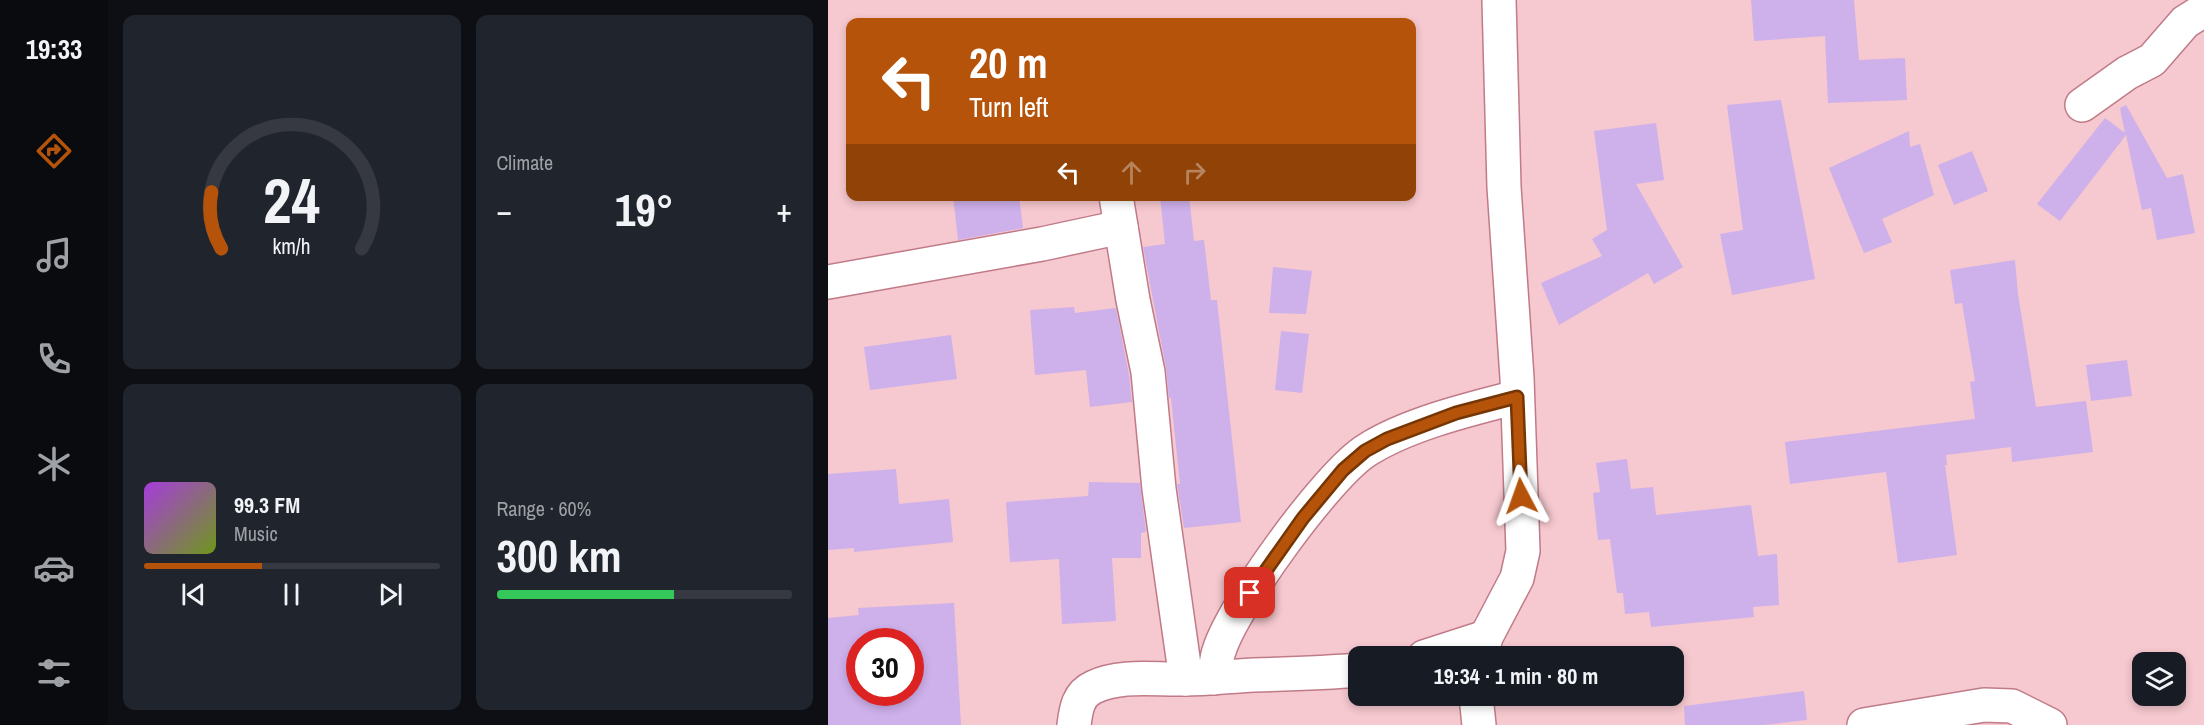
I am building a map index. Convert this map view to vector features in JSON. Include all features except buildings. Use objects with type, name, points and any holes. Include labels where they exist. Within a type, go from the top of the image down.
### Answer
[{"type":"street","points":[[1484,646],[1517,578],[1523,550],[1517,397],[1504,187],[1499,0]]},
{"type":"street","points":[[2082,105],[2127,73],[2152,60],[2185,22],[2204,10]]},
{"type":"street","points":[[828,282],[1041,244],[1118,212],[1148,372],[1159,489],[1200,679]]},
{"type":"street","points":[[1200,679],[1219,651],[1238,611],[1303,518],[1343,470],[1365,451],[1387,439],[1456,413],[1517,397]]},
{"type":"street","points":[[1074,725],[1077,703],[1086,692],[1095,686],[1140,678],[1200,679],[1348,671]]},
{"type":"street","points":[[1864,725],[1984,705],[2012,706],[2050,725]]},
{"type":"street","points":[[1477,706],[1479,725]]},
{"type":"route","points":[[1250,593],[1303,518],[1343,470],[1365,451],[1387,439],[1456,413],[1517,397],[1521,496]]}]
